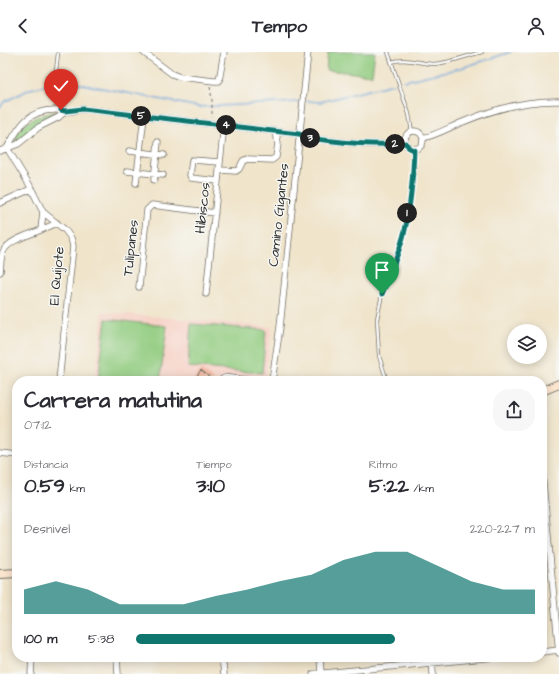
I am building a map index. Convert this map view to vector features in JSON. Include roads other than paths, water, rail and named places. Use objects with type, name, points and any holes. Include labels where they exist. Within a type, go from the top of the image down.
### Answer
[{"type":"main road","points":[[547,389],[559,384]]},
{"type":"main road","points":[[0,574],[12,573]]},
{"type":"street","points":[[143,52],[172,74],[180,77],[219,80],[224,52]]},
{"type":"street","name":"Camino Gigantes","points":[[273,376],[280,327],[308,52]]},
{"type":"street","points":[[423,138],[497,109],[518,104],[559,101]]},
{"type":"street","points":[[7,148],[20,126],[30,116],[56,109],[65,111],[83,109],[276,131],[299,134],[308,138],[362,145],[392,145],[406,143]]},
{"type":"street","points":[[0,151],[18,144],[36,129],[60,117],[65,111]]},
{"type":"street","points":[[136,184],[144,117]]},
{"type":"street","name":"Hibiscos","points":[[206,294],[224,125]]},
{"type":"street","points":[[219,170],[236,171],[239,169],[243,161],[247,159],[272,160],[276,157],[278,144],[276,131]]},
{"type":"street","points":[[412,132],[420,133],[423,138],[421,146],[414,150],[409,148],[406,143],[407,135],[412,132]]},
{"type":"street","points":[[154,177],[158,142]]},
{"type":"street","name":"El Quijote","points":[[7,148],[31,189],[42,212],[68,233],[73,246],[60,376]]},
{"type":"street","points":[[129,151],[164,155]]},
{"type":"street","points":[[218,182],[191,178],[190,175],[192,160],[220,162]]},
{"type":"street","points":[[127,171],[154,177],[163,175]]},
{"type":"street","points":[[0,203],[31,189]]},
{"type":"street","name":"Tulipanes","points":[[139,287],[147,210],[149,207],[152,205],[215,214]]},
{"type":"street","points":[[41,230],[42,212]]},
{"type":"street","points":[[0,272],[2,254],[5,248],[11,243],[57,223]]},
{"type":"street","points":[[0,453],[12,454]]},
{"type":"street","points":[[547,525],[559,651],[547,652]]},
{"type":"street","points":[[31,674],[32,662]]},
{"type":"street","points":[[117,662],[118,674]]},
{"type":"street","points":[[223,662],[224,674]]},
{"type":"street","points":[[320,662],[321,674]]},
{"type":"street","points":[[313,674],[450,662]]},
{"type":"street","points":[[432,664],[433,674]]},
{"type":"lane","points":[[388,52],[409,114],[412,132]]},
{"type":"lane","points":[[391,62],[407,60],[423,63],[444,63],[482,52]]},
{"type":"lane","points":[[58,53],[56,71],[65,111]]},
{"type":"lane","points":[[385,376],[379,356],[377,319],[382,294],[405,231],[413,175],[414,150]]},
{"type":"waterway","points":[[404,81],[461,68],[511,52]]},
{"type":"waterway","points":[[0,107],[4,102],[30,89],[66,81],[199,107],[299,102]]},
{"type":"waterway","points":[[307,101],[320,102],[393,84]]}]
